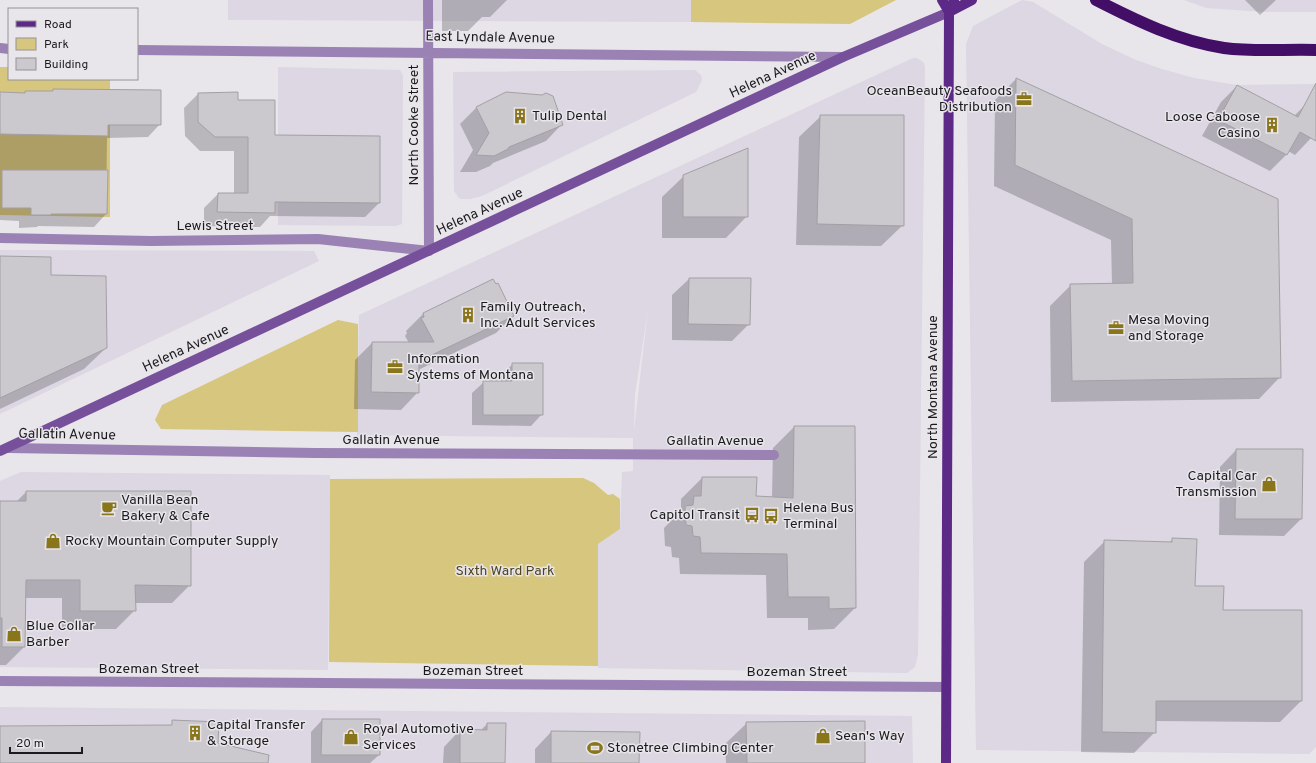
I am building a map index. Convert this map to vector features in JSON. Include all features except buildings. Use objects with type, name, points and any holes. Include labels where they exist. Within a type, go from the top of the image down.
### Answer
[{"type":"highway","points":[[1096,0],[1129,17],[1187,40],[1225,48],[1316,50]]},
{"type":"main road","points":[[942,0],[949,12]]},
{"type":"main road","name":"North Montana Avenue","points":[[946,763],[949,12],[954,0]]},
{"type":"main road","name":"Helena Avenue","points":[[949,12],[972,0]]},
{"type":"street","name":"North Cooke Street","points":[[428,0],[429,251]]},
{"type":"street","name":"Helena Avenue","points":[[4,450],[843,57],[949,12]]},
{"type":"street","name":"East Lyndale Avenue","points":[[138,50],[843,57]]},
{"type":"street","name":"Lewis Street","points":[[0,238],[151,241],[318,240],[429,251]]},
{"type":"street","name":"Gallatin Avenue","points":[[4,450],[322,454],[774,455]]},
{"type":"street","name":"Bozeman Street","points":[[0,682],[946,687]]},
{"type":"shaded area","points":[[228,0],[691,0],[691,22],[228,20]]},
{"type":"shaded area","points":[[1022,0],[1033,2],[1102,44],[1136,60],[1162,69],[1194,78],[1237,85],[1316,84],[1316,747],[1309,754],[976,750],[966,44],[973,26]]},
{"type":"shaded area","points":[[1184,0],[1316,0],[1316,12],[1264,12],[1206,8]]},
{"type":"shaded area","points":[[913,58],[917,58],[923,62],[925,66],[918,655],[915,667],[907,673],[598,668],[598,544],[620,529],[622,472],[633,471],[633,438],[357,435],[359,315]],"holes":[[[648,309],[634,431],[635,394]]]},
{"type":"shaded area","points":[[278,67],[400,70],[403,75],[402,224],[396,226],[278,225]]},
{"type":"shaded area","points":[[695,70],[701,75],[702,80],[696,92],[482,196],[470,199],[460,199],[454,191],[453,72]]},
{"type":"shaded area","points":[[0,250],[314,251],[319,261],[0,414]]},
{"type":"shaded area","points":[[21,472],[330,475],[328,670],[0,667],[0,481]]},
{"type":"shaded area","points":[[0,707],[912,716],[913,763],[0,763]]},
{"type":"green space","points":[[691,0],[896,0],[850,24],[691,22]]},
{"type":"green space","points":[[0,67],[8,67],[8,80],[110,80],[110,217],[0,215]]},
{"type":"green space","points":[[338,320],[358,324],[358,432],[161,429],[155,420],[162,405]]},
{"type":"green space","name":"Sixth Ward Park","points":[[583,478],[594,483],[608,495],[613,494],[620,499],[620,529],[598,544],[598,666],[329,662],[330,479]]},
{"type":"place","name":"OceanBeauty Seafoods Distribution","points":[[1024,99]]},
{"type":"place","name":"Tulip Dental","points":[[520,116]]},
{"type":"place","name":"Loose Caboose Casino","points":[[1272,125]]},
{"type":"place","name":"Family Outreach, Inc. Adult Services","points":[[468,315]]},
{"type":"place","name":"Mesa Moving and Storage","points":[[1116,328]]},
{"type":"place","name":"Information Systems of Montana","points":[[395,367]]},
{"type":"place","name":"Capital Car Transmission","points":[[1269,484]]},
{"type":"place","name":"Vanilla Bean Bakery & Cafe","points":[[109,508]]},
{"type":"place","name":"Capitol Transit","points":[[752,515]]},
{"type":"place","name":"Helena Bus Terminal","points":[[771,516]]},
{"type":"place","name":"Rocky Mountain Computer Supply","points":[[53,541]]},
{"type":"place","name":"Blue Collar Barber","points":[[14,634]]},
{"type":"place","name":"Capital Transfer & Storage","points":[[195,733]]},
{"type":"place","name":"Sean's Way","points":[[823,736]]},
{"type":"place","name":"Royal Automotive Services","points":[[351,737]]},
{"type":"place","name":"Stonetree Climbing Center","points":[[595,748]]}]
